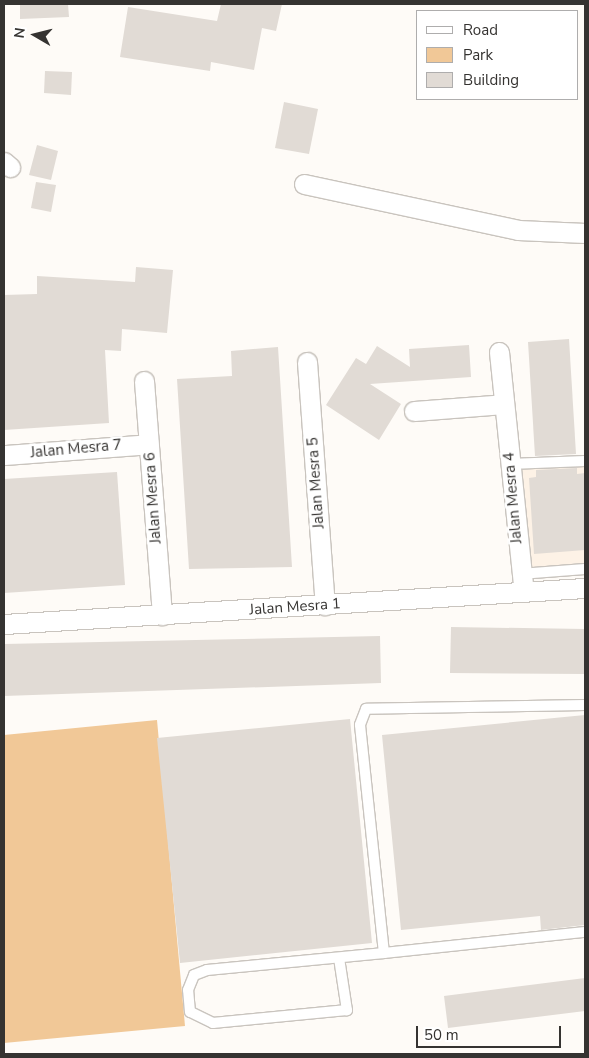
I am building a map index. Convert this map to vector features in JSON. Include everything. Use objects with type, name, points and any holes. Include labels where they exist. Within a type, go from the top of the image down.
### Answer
[{"type":"street","points":[[304,184],[518,230],[585,233]]},
{"type":"street","name":"Jalan Mesra 4","points":[[499,352],[520,574],[524,592]]},
{"type":"street","name":"Jalan Mesra 5","points":[[307,362],[325,605]]},
{"type":"street","name":"Jalan Mesra 6","points":[[144,381],[162,615]]},
{"type":"street","points":[[414,411],[504,404]]},
{"type":"street","name":"Jalan Mesra 7","points":[[4,455],[149,444]]},
{"type":"street","name":"Jalan Mesra 1","points":[[4,624],[585,588]]},
{"type":"lane","points":[[510,464],[585,461]]},
{"type":"lane","points":[[520,574],[585,569]]},
{"type":"lane","points":[[384,953],[360,725],[366,709],[585,705]]},
{"type":"lane","points":[[339,958],[347,1010],[213,1023],[190,1012],[188,990],[194,975],[207,970],[585,932]]},
{"type":"shaded area","points":[[585,465],[585,564],[526,568],[517,469]]},
{"type":"green space","points":[[157,720],[185,1026],[4,1043],[4,735]]},
{"type":"building","points":[[20,4],[68,4],[69,17],[20,19]]},
{"type":"building","points":[[221,4],[282,4],[276,31],[262,28],[254,70],[211,62],[210,71],[120,57],[128,7],[217,21]]},
{"type":"building","points":[[45,71],[72,72],[71,95],[44,93]]},
{"type":"building","points":[[284,102],[318,109],[309,154],[275,148]]},
{"type":"building","points":[[37,145],[58,151],[51,180],[29,175]]},
{"type":"building","points":[[36,182],[56,185],[51,212],[31,208]]},
{"type":"building","points":[[136,267],[173,270],[167,333],[122,329],[121,351],[105,350],[109,423],[4,430],[4,295],[37,294],[37,276],[135,282]]},
{"type":"building","points":[[569,339],[576,454],[535,456],[528,342]]},
{"type":"building","points":[[469,345],[471,377],[370,384],[401,404],[379,440],[326,405],[356,358],[366,364],[377,346],[410,367],[409,349]]},
{"type":"building","points":[[278,347],[292,567],[189,569],[177,379],[232,376],[231,351]]},
{"type":"building","points":[[577,468],[577,474],[585,473],[585,550],[534,554],[529,478],[536,477],[536,470]]},
{"type":"building","points":[[117,472],[125,585],[4,593],[4,479]]},
{"type":"building","points":[[451,627],[585,629],[585,674],[450,673]]},
{"type":"building","points":[[380,636],[381,683],[4,696],[4,644]]},
{"type":"building","points":[[585,715],[585,925],[541,930],[540,916],[401,930],[382,735]]},
{"type":"building","points":[[350,719],[372,943],[180,963],[157,738]]},
{"type":"building","points":[[585,978],[585,1011],[448,1028],[444,996]]}]
